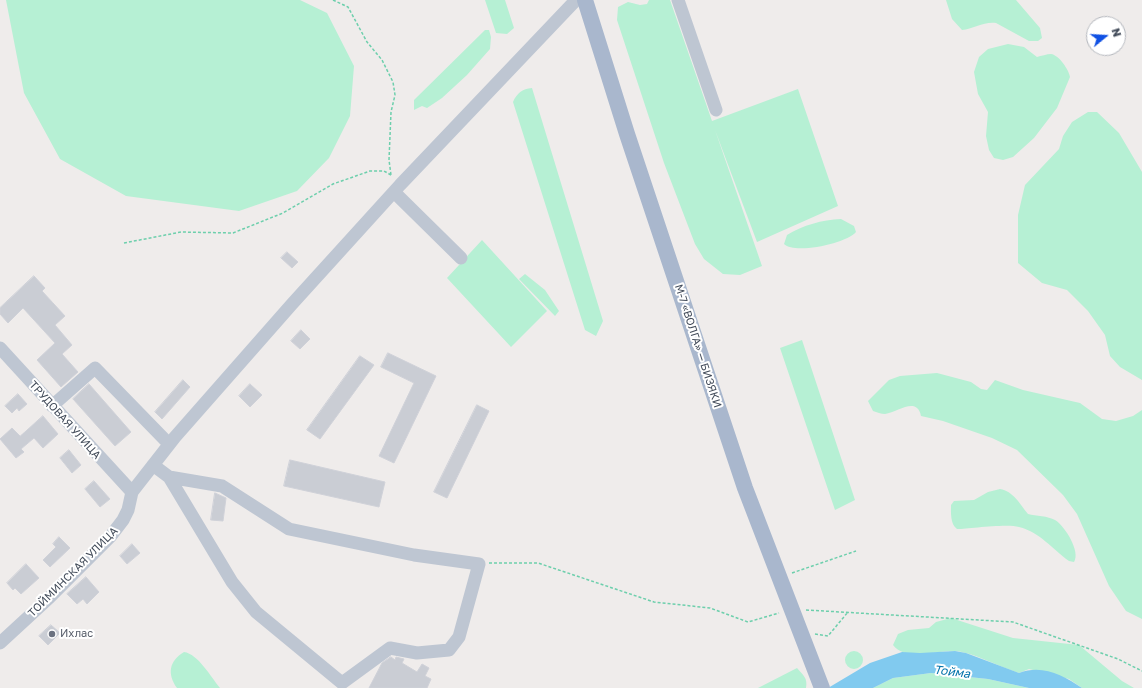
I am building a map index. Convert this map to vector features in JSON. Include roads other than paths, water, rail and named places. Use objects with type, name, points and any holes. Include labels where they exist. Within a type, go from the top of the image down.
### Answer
[{"type":"main road","name":"М-7 «ВОЛГА» — БИЗЯКИ","points":[[585,0],[627,134],[738,466],[779,578],[822,688]]},
{"type":"street","points":[[132,492],[169,444],[292,304],[394,192],[576,0]]},
{"type":"street","points":[[678,0],[716,110]]},
{"type":"street","points":[[394,192],[461,258]]},
{"type":"street","name":"ТРУДОВАЯ УЛИЦА","points":[[0,348],[132,492]]},
{"type":"street","points":[[52,406],[95,368],[169,444]]},
{"type":"street","points":[[153,465],[169,477],[232,582],[256,612],[342,683],[390,648],[417,652],[449,650],[459,637],[480,564],[414,555],[289,529],[222,486],[169,477]]},
{"type":"street","name":"ТОЙМИНСКАЯ УЛИЦА","points":[[0,642],[50,597],[110,537],[123,520],[128,510],[132,492]]},
{"type":"water","name":"Тойма","points":[[955,651],[966,653],[1019,673],[1036,670],[1052,672],[1082,688],[1029,688],[988,679],[931,673],[893,678],[873,688],[828,688],[870,663],[902,652],[920,653]]},
{"type":"place","name":"Ихлас","points":[[52,634]]}]
